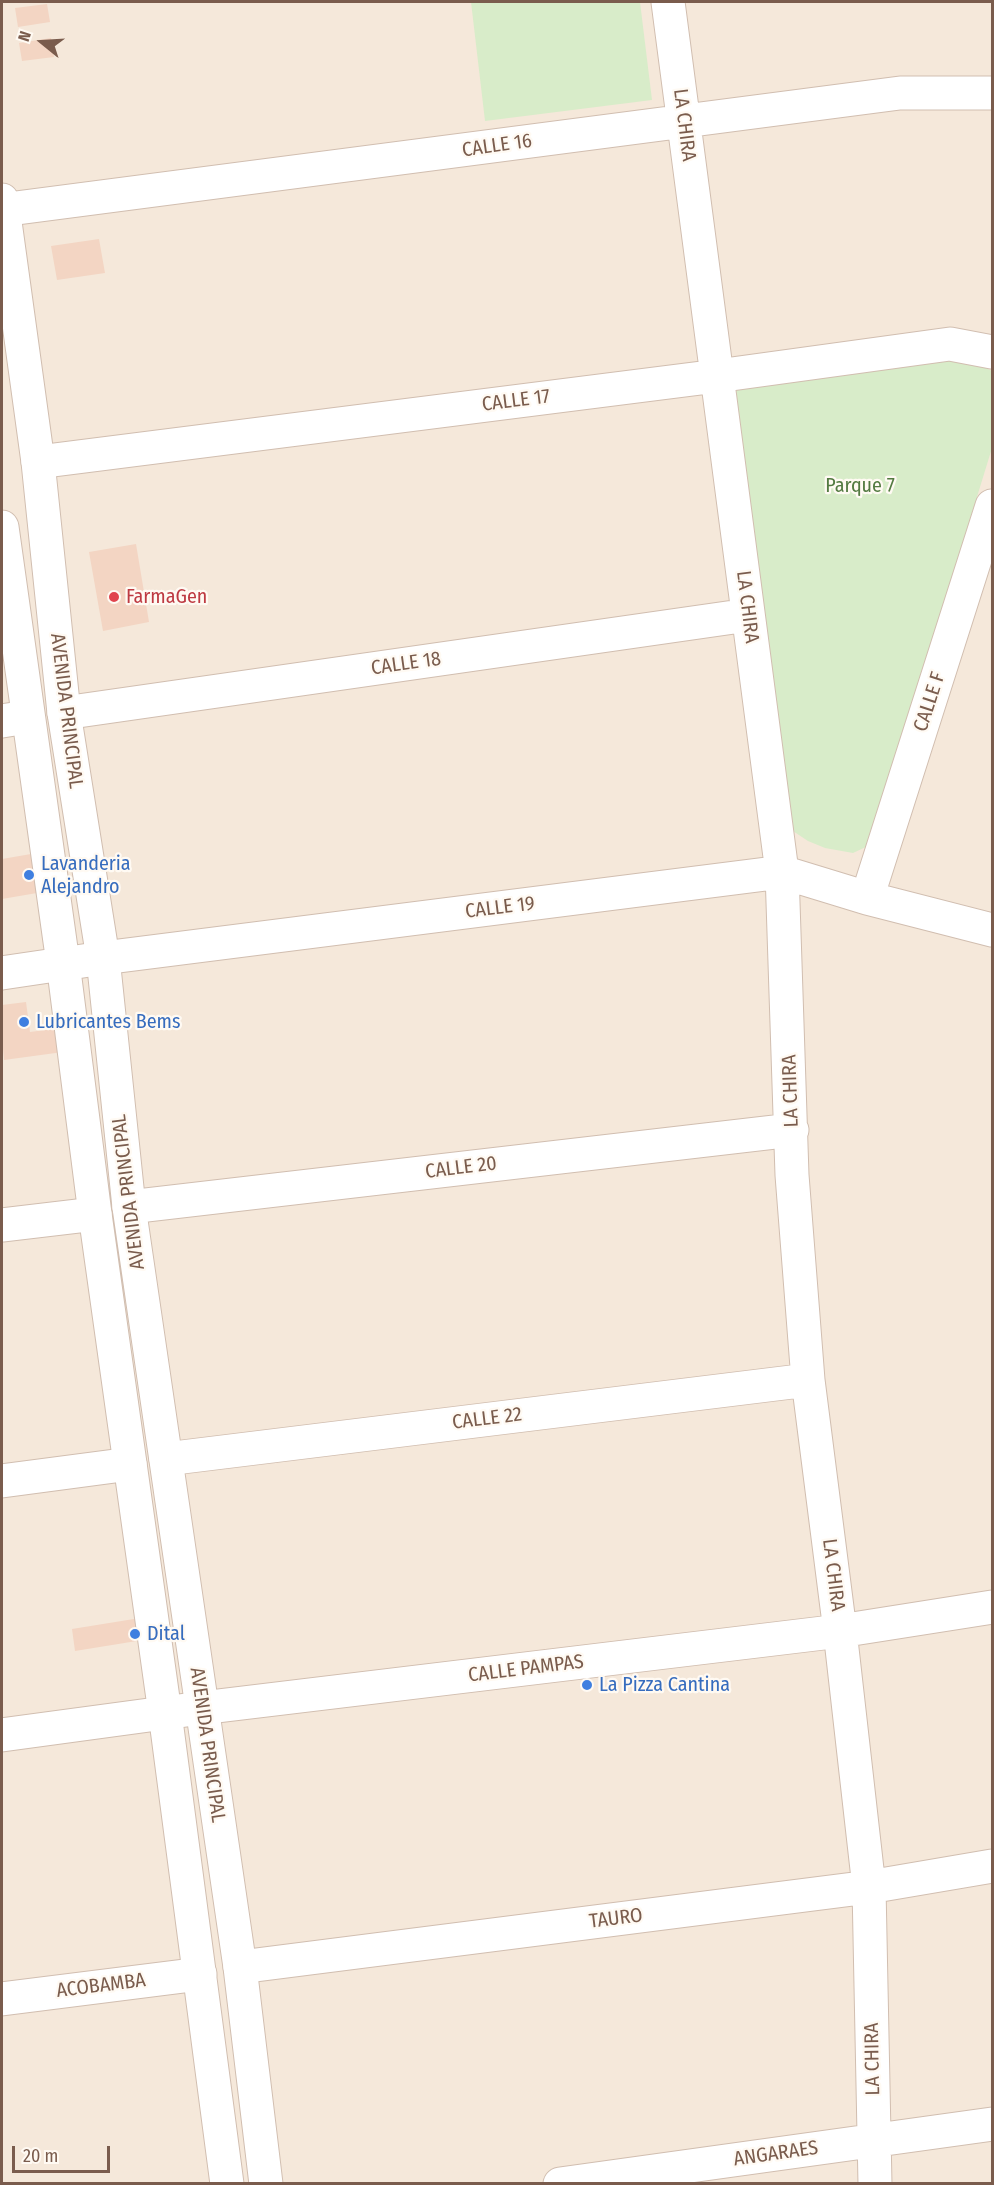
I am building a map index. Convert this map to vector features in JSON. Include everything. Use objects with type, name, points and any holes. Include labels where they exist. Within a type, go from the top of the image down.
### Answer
[{"type":"street","name":"LA CHIRA","points":[[668,2],[782,872],[792,1175],[808,1380],[869,1887],[875,2184]]},
{"type":"street","name":"CALLE 16","points":[[2,206],[900,93],[993,93]]},
{"type":"street","name":"AVENIDA PRINCIPAL","points":[[2,206],[38,462],[64,713],[103,958],[129,1207],[240,1967],[266,2184]]},
{"type":"street","name":"CALLE 17","points":[[38,462],[717,376],[950,344],[993,352]]},
{"type":"street","name":"CALLE F","points":[[867,898],[993,506]]},
{"type":"street","name":"AVENIDA PRINCIPAL","points":[[2,527],[14,719],[63,963],[94,1214],[165,1713],[227,2184]]},
{"type":"street","name":"CALLE 18","points":[[64,713],[748,615]]},
{"type":"street","name":"CALLE 19","points":[[2,973],[63,963],[782,872],[867,898],[993,930]]},
{"type":"street","name":"CALLE 20","points":[[129,1207],[792,1130]]},
{"type":"street","points":[[2,1225],[94,1214]]},
{"type":"street","name":"CALLE 22","points":[[166,1459],[808,1380]]},
{"type":"street","points":[[2,1482],[130,1464]]},
{"type":"street","name":"CALLE PAMPAS","points":[[2,1735],[201,1708],[840,1631],[993,1607]]},
{"type":"street","name":"TAURO","points":[[240,1967],[869,1887],[993,1866]]},
{"type":"street","name":"ACOBAMBA","points":[[2,1999],[200,1974]]},
{"type":"street","name":"ANGARAES","points":[[560,2184],[993,2124]]},
{"type":"shaded area","points":[[2,2],[992,2],[992,2183],[2,2183]]},
{"type":"green space","points":[[471,2],[640,2],[652,100],[485,121]]},
{"type":"green space","name":"Parque 7","points":[[968,359],[992,371],[992,448],[870,845],[853,853],[825,848],[808,841],[790,829],[730,387],[910,364]]},
{"type":"building","points":[[47,4],[50,22],[18,27],[15,8]]},
{"type":"building","points":[[51,38],[54,57],[22,61],[19,43]]},
{"type":"building","points":[[99,239],[105,273],[57,280],[51,246]]},
{"type":"building","points":[[136,544],[149,622],[103,631],[89,552]]},
{"type":"building","points":[[31,854],[37,893],[2,899],[2,859]]},
{"type":"building","points":[[26,1002],[30,1032],[60,1028],[63,1052],[4,1060],[2,1005]]},
{"type":"building","points":[[140,1618],[143,1640],[75,1651],[72,1629]]},
{"type":"place","name":"FarmaGen","points":[[114,597]]},
{"type":"place","name":"Lavanderia Alejandro","points":[[29,875]]},
{"type":"place","name":"Lubricantes Bems","points":[[24,1022]]},
{"type":"place","name":"Dital","points":[[135,1634]]},
{"type":"place","name":"La Pizza Cantina","points":[[587,1685]]}]
